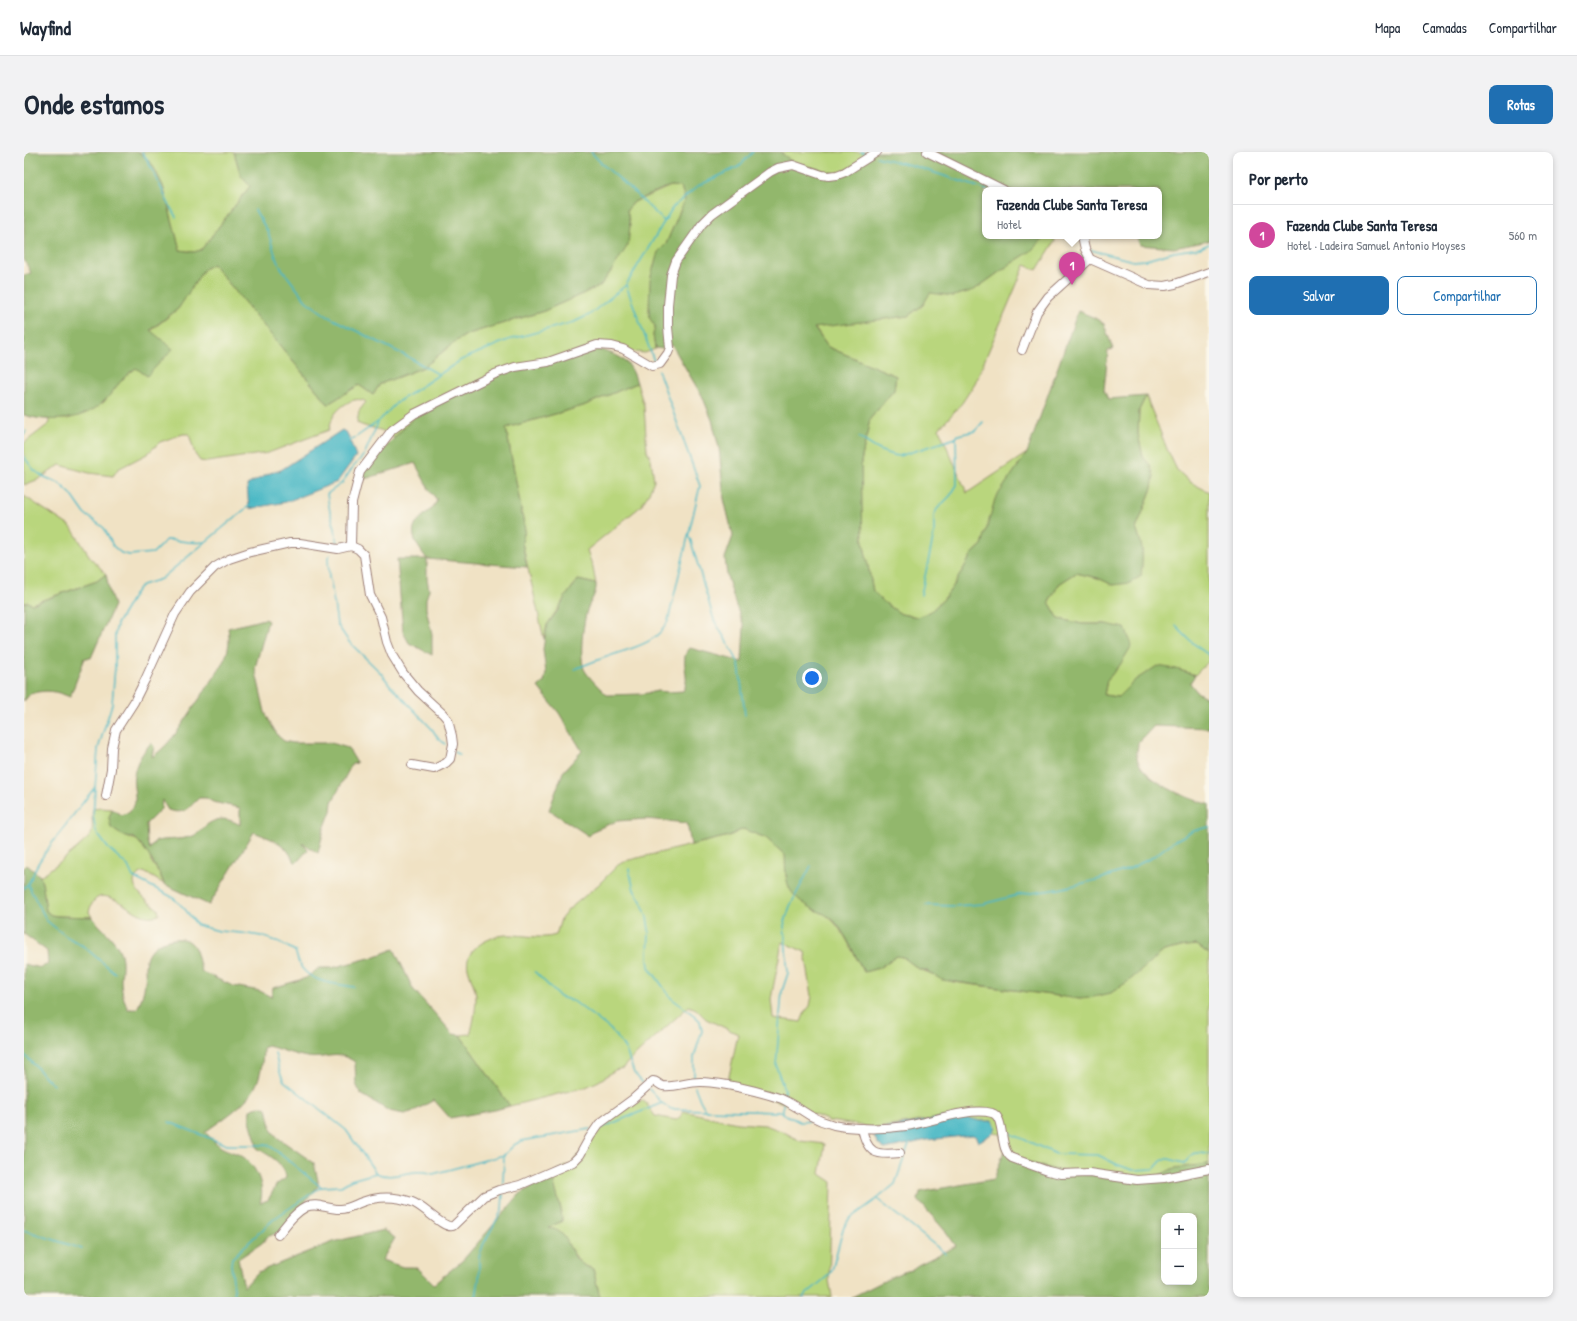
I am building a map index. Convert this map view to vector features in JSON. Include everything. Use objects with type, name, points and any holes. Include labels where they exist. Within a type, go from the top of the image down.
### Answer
[{"type":"street","points":[[351,546],[352,502],[360,472],[392,430],[414,414],[494,374],[515,367],[548,362],[597,346],[608,346],[623,349],[652,366],[660,364],[668,354],[670,348],[668,305],[671,275],[676,261],[702,224],[712,214],[770,172],[778,168],[793,165],[829,176],[845,172],[876,152]]},
{"type":"street","points":[[928,152],[998,187]]},
{"type":"street","points":[[1083,239],[1085,249],[1090,259],[1156,287],[1175,284],[1209,272]]},
{"type":"street","points":[[1022,350],[1038,312],[1048,297],[1090,259]]},
{"type":"street","points":[[106,796],[116,730],[134,702],[175,614],[190,592],[214,567],[239,555],[283,544],[300,543],[338,549],[351,546],[358,549],[364,555],[370,595],[380,617],[392,655],[403,673],[418,691],[448,720],[450,728],[453,744],[450,758],[446,763],[434,769],[412,766]]},
{"type":"street","points":[[278,1235],[294,1216],[302,1209],[309,1206],[314,1205],[341,1209],[379,1197],[413,1202],[445,1226],[453,1226],[484,1196],[499,1190],[520,1186],[573,1162],[580,1155],[599,1124],[629,1103],[653,1081],[664,1086],[702,1082],[752,1091],[786,1100],[818,1120],[844,1127],[899,1127],[960,1114],[991,1113],[996,1115],[999,1121],[1003,1145],[1008,1155],[1012,1158],[1048,1171],[1061,1174],[1089,1173],[1119,1178],[1146,1180],[1209,1169]]},
{"type":"street","points":[[862,1128],[865,1142],[872,1150],[886,1154],[900,1153]]},
{"type":"green space","points":[[24,152],[139,152],[152,164],[163,186],[180,250],[194,252],[201,250],[250,186],[241,176],[234,152],[780,152],[795,164],[840,175],[871,152],[1209,152],[1209,241],[1174,248],[1140,245],[1137,239],[1162,239],[1162,187],[982,187],[982,239],[1042,239],[1031,251],[974,290],[954,296],[930,293],[923,305],[908,316],[814,328],[828,347],[896,376],[894,390],[870,419],[861,462],[863,541],[873,591],[885,603],[901,614],[918,617],[930,612],[944,599],[972,554],[982,545],[995,499],[1027,453],[1078,311],[1095,318],[1104,324],[1113,349],[1108,351],[1104,390],[1108,399],[1146,396],[1139,410],[1138,434],[1143,457],[1150,465],[1154,476],[1152,488],[1136,529],[1142,552],[1141,576],[1130,583],[1113,585],[1098,578],[1076,573],[1059,584],[1049,602],[1059,619],[1082,624],[1106,624],[1125,628],[1132,645],[1120,665],[1107,680],[1104,695],[1118,697],[1135,680],[1157,666],[1176,669],[1195,675],[1190,683],[1197,692],[1209,699],[1209,728],[1154,726],[1138,743],[1137,758],[1141,766],[1148,774],[1167,788],[1200,802],[1209,804],[1209,954],[1197,945],[1164,951],[1130,980],[1111,993],[1080,999],[942,980],[927,971],[919,969],[903,957],[896,956],[879,968],[864,972],[848,941],[836,923],[827,915],[805,904],[793,894],[787,882],[785,855],[766,838],[743,829],[729,836],[691,845],[687,823],[646,819],[617,821],[595,830],[589,836],[549,810],[563,772],[582,751],[559,713],[538,687],[544,682],[546,673],[543,649],[547,625],[578,580],[596,584],[594,594],[588,607],[583,631],[582,656],[584,669],[607,695],[642,694],[658,691],[683,691],[686,683],[685,656],[690,648],[742,662],[744,626],[727,576],[725,558],[733,536],[724,499],[719,448],[712,420],[703,398],[672,345],[665,349],[655,348],[653,335],[655,326],[650,319],[650,280],[658,252],[666,244],[685,199],[681,187],[671,186],[662,189],[634,202],[627,210],[630,226],[628,245],[600,286],[544,311],[468,334],[456,341],[424,367],[380,384],[373,395],[359,385],[328,404],[213,264],[204,269],[178,309],[150,330],[173,349],[147,376],[136,368],[124,378],[105,401],[85,414],[65,419],[33,418],[24,415],[24,275],[31,273],[24,259]]},
{"type":"green space","points":[[139,152],[234,152],[241,176],[250,186],[201,250],[194,252],[180,250],[163,186],[152,164]]},
{"type":"green space","points":[[780,152],[871,152],[840,175],[795,164]]},
{"type":"green space","points":[[671,186],[681,187],[685,199],[666,244],[658,252],[649,310],[655,326],[653,335],[655,349],[645,353],[604,344],[415,416],[394,438],[380,430],[357,423],[359,411],[366,402],[357,400],[348,403],[335,413],[329,430],[268,453],[207,462],[200,461],[195,454],[189,434],[183,434],[160,442],[147,454],[118,469],[113,476],[89,473],[60,465],[39,479],[24,485],[24,443],[50,423],[47,418],[68,419],[103,403],[123,378],[136,368],[147,375],[150,331],[178,309],[204,269],[213,264],[328,404],[359,385],[373,395],[380,384],[424,367],[456,341],[468,334],[544,311],[600,286],[612,270],[630,226],[627,210],[634,202]]},
{"type":"green space","points":[[1042,239],[1054,239],[1055,241],[1037,270],[1025,265],[975,383],[962,403],[939,429],[967,493],[1027,453],[1005,485],[982,545],[972,554],[944,599],[930,612],[918,617],[901,614],[885,603],[873,591],[863,541],[861,495],[861,462],[870,419],[894,390],[896,376],[828,347],[814,327],[908,316],[923,305],[930,292],[954,296],[974,290],[1031,251]]},
{"type":"green space","points":[[593,347],[616,355],[626,362],[634,374],[637,383],[583,406],[506,428],[525,530],[522,542],[527,567],[427,559],[416,543],[413,532],[414,527],[433,507],[437,500],[430,491],[415,463],[368,478],[357,479],[366,465],[382,451],[415,416],[478,381]]},
{"type":"green space","points":[[637,383],[644,406],[647,451],[651,459],[654,480],[648,495],[640,507],[587,550],[596,584],[578,580],[575,583],[547,625],[544,639],[522,542],[525,530],[506,428],[583,406]]},
{"type":"green space","points":[[1146,396],[1177,470],[1190,482],[1209,492],[1209,661],[1195,675],[1176,669],[1135,680],[1118,697],[1104,695],[1107,680],[1120,665],[1106,624],[1082,624],[1059,619],[1049,602],[1059,584],[1076,573],[1098,578],[1113,585],[1140,539],[1136,529],[1152,488],[1150,465],[1143,457],[1138,434],[1139,410]]},
{"type":"green space","points":[[24,496],[71,527],[90,557],[106,574],[97,581],[31,604],[28,602],[24,603]]},
{"type":"green space","points":[[397,559],[427,559],[427,578],[429,590],[426,599],[426,609],[432,634],[432,655],[409,643],[403,632]]},
{"type":"green space","points":[[106,574],[114,605],[91,658],[85,658],[70,697],[60,693],[46,691],[30,694],[24,701],[24,603],[28,602],[32,604],[97,581]]},
{"type":"green space","points":[[265,619],[268,621],[255,668],[265,712],[278,736],[284,741],[293,743],[331,743],[348,748],[357,763],[352,764],[332,802],[331,811],[324,829],[318,853],[302,843],[308,850],[296,863],[288,851],[281,845],[274,840],[254,832],[209,905],[164,884],[157,868],[140,843],[134,838],[121,835],[111,828],[109,818],[112,809],[122,815],[129,812],[133,808],[135,803],[134,775],[140,758],[151,743],[154,746],[152,757],[167,744],[217,673],[225,658],[229,644],[228,628]],"holes":[[[199,798],[206,798],[213,802],[240,808],[240,825],[225,819],[217,820],[208,824],[193,836],[182,839],[155,841],[150,849],[147,842],[146,824],[161,809],[162,800],[168,810],[179,812],[189,808]]]},
{"type":"green space","points":[[93,809],[112,809],[109,818],[124,836],[137,840],[149,854],[151,861],[164,884],[144,872],[137,876],[134,881],[135,886],[143,897],[158,909],[159,915],[146,916],[114,899],[107,897],[99,897],[93,902],[89,912],[92,917],[57,916],[51,915],[46,911],[40,876],[68,856],[89,837],[92,831]]},
{"type":"green space","points":[[743,829],[766,838],[786,855],[786,877],[835,923],[844,935],[864,972],[879,968],[896,956],[903,957],[919,969],[953,982],[1080,999],[1164,951],[1197,945],[1209,954],[1209,1164],[1179,1168],[1152,1179],[1064,1172],[1036,1165],[1004,1152],[1001,1134],[993,1133],[996,1127],[993,1121],[980,1121],[957,1115],[878,1128],[829,1121],[791,1105],[727,1086],[738,1034],[706,1019],[696,1009],[689,1006],[623,1068],[615,1070],[599,1081],[586,1087],[510,1106],[460,1035],[470,1034],[476,1005],[475,988],[468,968],[469,956],[472,951],[481,943],[498,936],[513,935],[550,937],[556,935],[561,919],[568,910],[598,885],[621,862],[729,836]],"holes":[[[782,942],[805,952],[812,996],[810,1006],[805,1012],[801,1022],[773,1018],[771,999]]]},
{"type":"green space","points":[[27,865],[40,876],[46,911],[51,915],[57,916],[92,917],[116,944],[122,957],[121,986],[128,1009],[137,1009],[145,986],[146,961],[154,947],[164,941],[183,939],[188,941],[195,948],[202,972],[233,986],[260,991],[271,997],[273,988],[306,978],[319,968],[332,968],[373,957],[394,949],[413,989],[453,1034],[460,1035],[510,1106],[450,1118],[434,1100],[414,1111],[404,1114],[389,1111],[361,1094],[356,1084],[355,1062],[348,1058],[337,1055],[314,1058],[297,1055],[268,1046],[263,1048],[260,1073],[256,1085],[250,1095],[234,1110],[205,1132],[221,1147],[241,1156],[251,1164],[260,1180],[262,1192],[260,1203],[268,1200],[277,1184],[286,1178],[283,1168],[271,1157],[257,1148],[250,1119],[250,1110],[261,1106],[267,1108],[272,1131],[278,1138],[314,1163],[318,1186],[305,1202],[310,1209],[279,1232],[267,1237],[262,1243],[238,1259],[244,1287],[258,1272],[333,1242],[383,1230],[395,1238],[382,1260],[403,1267],[414,1267],[420,1270],[434,1284],[463,1260],[520,1194],[551,1174],[561,1209],[562,1221],[548,1228],[556,1230],[562,1234],[577,1260],[593,1269],[600,1297],[24,1297],[24,964],[41,968],[48,963],[47,951],[24,934],[24,868]]},
{"type":"green space","points":[[642,1100],[646,1103],[655,1116],[676,1120],[681,1116],[683,1111],[737,1123],[765,1125],[784,1132],[800,1141],[825,1144],[820,1174],[832,1182],[829,1280],[832,1297],[600,1297],[593,1269],[581,1264],[570,1248],[547,1228],[562,1221],[561,1209],[551,1174],[571,1164],[605,1122]]},
{"type":"green space","points":[[1004,1152],[1036,1165],[1064,1172],[1152,1179],[1174,1168],[1209,1164],[1209,1297],[852,1297],[900,1273],[911,1270],[956,1246],[947,1233],[918,1200],[920,1192],[994,1179]]},
{"type":"water","points":[[342,430],[347,433],[356,456],[337,482],[286,502],[249,509],[247,485],[270,473],[281,470]]},
{"type":"water","points":[[957,1115],[980,1121],[993,1121],[996,1127],[993,1133],[978,1142],[976,1137],[973,1135],[927,1140],[885,1149],[877,1142],[873,1131]]},
{"type":"waterway","points":[[142,152],[176,217]]},
{"type":"waterway","points":[[591,152],[664,221]]},
{"type":"waterway","points":[[349,442],[379,421],[396,403],[461,360],[508,340],[574,322],[589,315],[626,285],[673,207],[698,186],[738,167],[753,152]]},
{"type":"waterway","points":[[861,152],[865,153]]},
{"type":"waterway","points":[[877,157],[914,166],[982,188]]},
{"type":"waterway","points":[[255,210],[268,232],[277,261],[306,301],[327,316],[410,358],[438,374]]},
{"type":"waterway","points":[[1091,250],[1133,261],[1146,260],[1174,252],[1200,248],[1209,244]]},
{"type":"waterway","points":[[626,285],[654,361]]},
{"type":"waterway","points":[[575,669],[652,639],[668,621],[700,486],[658,370]]},
{"type":"waterway","points":[[859,437],[883,451],[899,456],[956,438],[958,435],[975,431],[983,422]]},
{"type":"waterway","points":[[337,546],[335,528],[330,512],[327,494],[342,483],[353,467],[364,455],[378,423]]},
{"type":"waterway","points":[[921,595],[934,534],[934,515],[937,509],[950,496],[957,485],[956,438]]},
{"type":"waterway","points":[[24,457],[34,470],[42,476],[59,483],[71,494],[85,514],[104,528],[113,546],[121,553],[129,555],[153,553],[166,540],[195,543],[205,542]]},
{"type":"waterway","points":[[250,505],[161,579],[142,585],[137,590],[117,624],[115,635],[115,667],[112,704],[98,749],[93,815],[96,832],[108,848],[128,866],[133,877],[172,897],[184,908],[197,925],[219,931],[261,936],[279,942],[295,951],[303,970],[309,975],[323,981],[354,987]]},
{"type":"waterway","points":[[690,538],[714,620],[739,664],[745,715]]},
{"type":"waterway","points":[[330,555],[328,557],[329,578],[337,624],[349,642],[381,673],[390,685],[445,744]]},
{"type":"waterway","points":[[1176,626],[1191,642],[1209,655]]},
{"type":"waterway","points":[[454,752],[460,755]]},
{"type":"waterway","points":[[24,888],[29,883],[37,865],[59,833],[95,787]]},
{"type":"waterway","points":[[926,905],[953,906],[983,904],[1018,895],[1059,889],[1100,879],[1129,869],[1153,857],[1174,841],[1193,831],[1209,827]]},
{"type":"waterway","points":[[784,1095],[784,1089],[776,1066],[782,991],[788,973],[784,925],[790,906],[811,866]]},
{"type":"waterway","points":[[629,869],[634,890],[641,901],[647,917],[649,930],[649,967],[671,998],[700,1021],[702,1031],[694,1057],[694,1078]]},
{"type":"waterway","points":[[28,885],[47,921],[67,937],[83,946],[115,973]]},
{"type":"waterway","points":[[535,972],[560,997],[576,1003],[610,1029],[626,1050],[634,1073],[643,1083]]},
{"type":"waterway","points":[[275,1053],[279,1070],[284,1081],[346,1130],[376,1173],[383,1175],[390,1176],[417,1172],[433,1174],[504,1155],[514,1145],[521,1141],[590,1129]]},
{"type":"waterway","points":[[24,1054],[53,1085]]},
{"type":"waterway","points":[[695,1087],[705,1109]]},
{"type":"waterway","points":[[649,1089],[662,1103],[671,1109],[780,1112],[800,1122],[812,1121]]},
{"type":"waterway","points":[[601,1128],[662,1103]]},
{"type":"waterway","points":[[783,1104],[783,1113]]},
{"type":"waterway","points":[[169,1122],[227,1145],[269,1145],[321,1187]]},
{"type":"waterway","points":[[1005,1131],[1056,1154],[1098,1155],[1132,1170],[1154,1169],[1163,1159],[1184,1163],[1194,1154],[1209,1154]]},
{"type":"waterway","points":[[803,1297],[830,1274],[843,1229],[849,1219],[895,1184],[909,1144]]},
{"type":"waterway","points":[[503,1184],[504,1155]]},
{"type":"waterway","points":[[235,1297],[231,1264],[232,1258],[275,1218],[321,1187],[341,1186],[351,1180],[376,1173]]},
{"type":"waterway","points":[[476,1297],[479,1280],[479,1257],[483,1245],[502,1210],[503,1194]]},
{"type":"waterway","points":[[877,1199],[946,1254]]},
{"type":"waterway","points":[[24,1230],[82,1249]]},
{"type":"place","name":"Fazenda Clube Santa Teresa","points":[[1072,285]]}]
